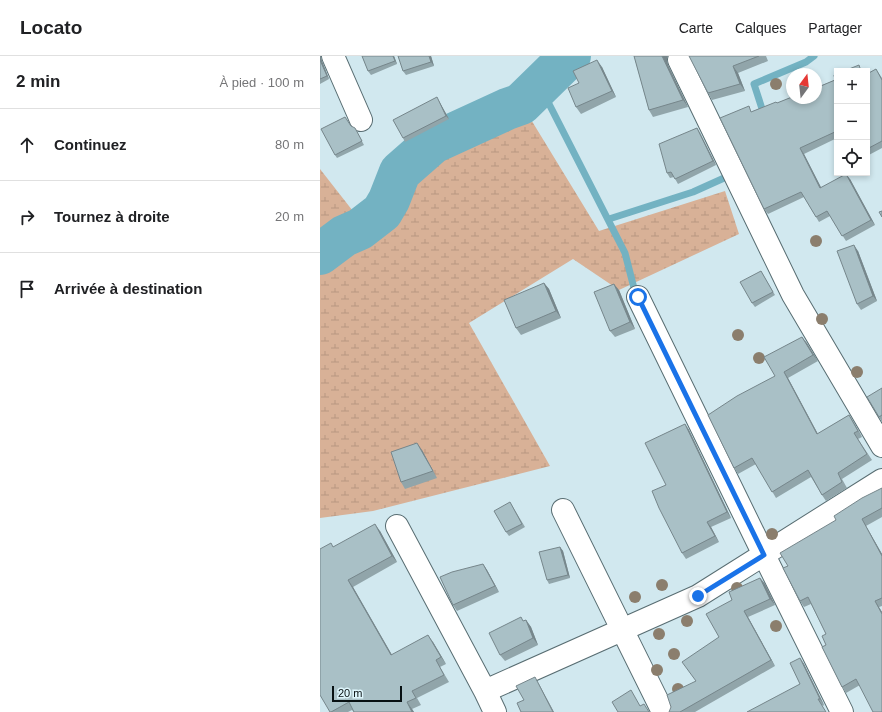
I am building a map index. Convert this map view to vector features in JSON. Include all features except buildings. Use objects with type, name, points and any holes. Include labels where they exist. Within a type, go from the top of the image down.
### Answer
[{"type":"street","points":[[333,56],[361,120]]},
{"type":"street","points":[[679,60],[793,295],[882,446]]},
{"type":"street","points":[[638,297],[842,712]]},
{"type":"street","points":[[485,691],[698,596],[882,480]]},
{"type":"street","points":[[562,510],[663,712]]},
{"type":"street","points":[[397,526],[495,712]]},
{"type":"green space","points":[[519,100],[599,231],[725,191],[739,234],[619,290],[573,259],[469,323],[550,466],[373,511],[320,518],[320,169],[356,215]]},
{"type":"waterway","points":[[320,254],[344,236],[360,229],[382,212],[389,200],[400,172],[433,143],[521,104],[570,56]]},
{"type":"waterway","points":[[764,115],[754,84],[806,62],[814,56]]},
{"type":"waterway","points":[[545,96],[625,253],[636,296]]},
{"type":"waterway","points":[[609,219],[693,192],[733,174]]},
{"type":"route","points":[[638,297],[764,555],[698,596]]}]
